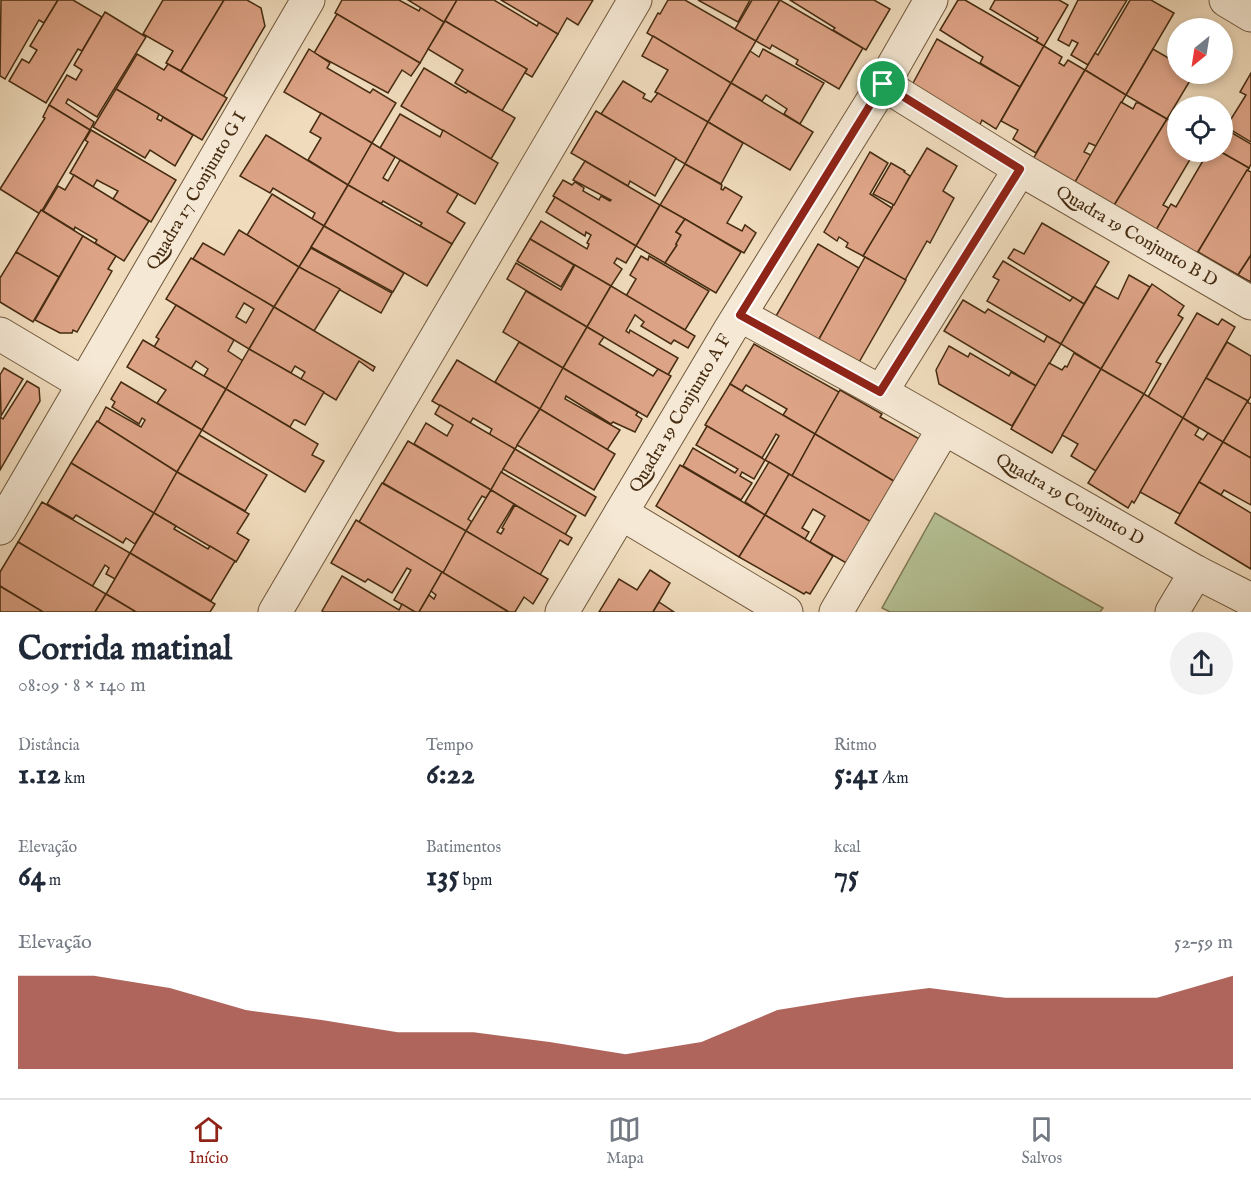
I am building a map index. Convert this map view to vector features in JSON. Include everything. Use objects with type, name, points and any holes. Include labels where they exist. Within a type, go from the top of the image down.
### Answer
[{"type":"street","name":"Quadra 17 Conjunto G I","points":[[0,528],[308,0]]},
{"type":"street","points":[[275,612],[635,0]]},
{"type":"street","name":"Quadra 19 Conjunto A F","points":[[562,612],[740,315],[883,84],[931,0]]},
{"type":"street","points":[[1226,0],[1251,15]]},
{"type":"street","name":"Quadra 19 Conjunto B D","points":[[883,84],[1020,169],[1251,303]]},
{"type":"street","points":[[880,392],[1020,169]]},
{"type":"street","name":"Quadra 19 Conjunto D","points":[[740,315],[1196,572],[1251,600]]},
{"type":"street","points":[[0,334],[84,384]]},
{"type":"street","points":[[836,612],[944,428]]},
{"type":"street","points":[[621,513],[765,607]]},
{"type":"street","points":[[1172,612],[1196,572]]},
{"type":"green space","points":[[935,513],[1103,608],[1100,612],[890,612],[882,608]]},
{"type":"building","points":[[1,0],[58,0],[44,23],[39,20],[5,79],[0,76]]},
{"type":"building","points":[[58,0],[73,0],[102,17],[82,51],[78,49],[46,103],[9,81],[22,59],[29,63],[37,50],[30,46]]},
{"type":"building","points":[[163,0],[224,0],[181,71],[166,63],[173,51],[143,34]]},
{"type":"building","points":[[224,0],[247,0],[261,8],[265,26],[223,97],[181,71]]},
{"type":"building","points":[[342,0],[399,0],[419,11],[421,7],[444,22],[420,63],[335,13]]},
{"type":"building","points":[[408,0],[457,0],[444,22]]},
{"type":"building","points":[[457,0],[494,0],[537,26],[539,22],[558,34],[532,77],[525,73],[527,69],[445,21]]},
{"type":"building","points":[[501,0],[593,0],[578,25],[567,18],[558,34]]},
{"type":"building","points":[[668,0],[685,0],[756,41],[731,83],[647,33]]},
{"type":"building","points":[[698,0],[750,0],[738,22]]},
{"type":"building","points":[[752,0],[780,0],[756,41],[735,29]]},
{"type":"building","points":[[780,0],[863,48],[839,89],[796,64],[798,60],[772,45],[770,49],[756,41]]},
{"type":"building","points":[[790,0],[874,0],[890,9],[866,50]]},
{"type":"building","points":[[958,0],[965,0],[1044,46],[1020,87],[980,63],[983,57],[940,30]]},
{"type":"building","points":[[995,0],[1059,0],[1068,5],[1044,46],[1036,41],[1038,38],[990,9]]},
{"type":"building","points":[[1078,0],[1127,0],[1088,65],[1071,55],[1078,43],[1072,40],[1069,46],[1058,40]]},
{"type":"building","points":[[1130,0],[1151,0],[1174,13],[1171,18],[1167,18],[1167,25],[1126,95],[1085,70],[1095,53],[1098,55]]},
{"type":"building","points":[[105,12],[146,37],[97,117],[68,99],[66,103],[94,122],[90,130],[49,105],[67,75],[76,80],[82,70],[74,65]]},
{"type":"building","points":[[337,14],[420,63],[411,76],[402,70],[388,93],[314,53]]},
{"type":"building","points":[[445,21],[527,69],[502,111],[455,83],[463,70],[428,49]]},
{"type":"building","points":[[653,36],[731,83],[708,122],[655,92],[668,70],[642,56]]},
{"type":"building","points":[[937,39],[1020,87],[996,129],[982,120],[979,127],[912,85]]},
{"type":"building","points":[[1044,46],[1062,57],[1059,63],[1064,66],[1068,60],[1085,70],[1036,153],[1013,139],[1018,130],[1001,121]]},
{"type":"building","points":[[309,49],[330,63],[327,68],[370,93],[373,89],[396,103],[372,143],[284,92]]},
{"type":"building","points":[[763,49],[824,83],[800,124],[784,114],[787,109],[766,95],[762,101],[731,83],[750,51],[759,57]]},
{"type":"building","points":[[1153,49],[1167,57],[1167,84],[1188,84],[1181,96],[1167,96],[1167,119],[1126,95]]},
{"type":"building","points":[[137,54],[164,70],[168,64],[227,98],[202,140],[116,89]]},
{"type":"building","points":[[424,68],[515,118],[491,159],[401,106]]},
{"type":"building","points":[[1085,70],[1126,95],[1096,146],[1089,143],[1084,152],[1091,155],[1074,184],[1033,159]]},
{"type":"building","points":[[1251,73],[1251,142],[1233,131],[1233,116],[1246,95],[1240,92]]},
{"type":"building","points":[[623,81],[645,94],[643,98],[651,102],[658,93],[708,122],[685,164],[601,114]]},
{"type":"building","points":[[731,83],[813,132],[790,170],[708,122]]},
{"type":"building","points":[[116,89],[159,114],[157,119],[161,121],[163,117],[193,135],[175,166],[150,150],[145,158],[93,127]]},
{"type":"building","points":[[1121,102],[1133,109],[1136,103],[1139,103],[1167,119],[1113,207],[1074,184]]},
{"type":"building","points":[[49,105],[90,130],[40,214],[0,189],[45,118],[43,117]]},
{"type":"building","points":[[596,111],[676,158],[655,196],[630,181],[628,186],[571,153]]},
{"type":"building","points":[[321,113],[372,143],[348,185],[308,160],[321,138],[310,132]]},
{"type":"building","points":[[400,114],[440,137],[443,130],[498,163],[475,204],[380,148]]},
{"type":"building","points":[[1167,119],[1167,162],[1188,162],[1163,205],[1169,208],[1155,232],[1113,207]]},
{"type":"building","points":[[708,122],[743,143],[721,184],[685,164]]},
{"type":"building","points":[[91,130],[176,180],[151,222],[113,199],[118,191],[97,180],[93,187],[70,173],[88,142],[85,140]]},
{"type":"building","points":[[1233,133],[1251,144],[1249,168],[1233,159]]},
{"type":"building","points":[[266,135],[348,185],[324,226],[312,219],[315,213],[273,188],[270,193],[240,176]]},
{"type":"building","points":[[372,143],[395,157],[383,178],[388,181],[400,160],[458,194],[447,212],[465,223],[452,244],[420,226],[422,223],[383,201],[381,204],[348,185]]},
{"type":"building","points":[[927,148],[957,166],[943,191],[954,198],[930,243],[927,241],[905,280],[863,256]]},
{"type":"building","points":[[870,152],[888,163],[870,194],[892,208],[863,256],[846,247],[848,243],[839,237],[837,241],[824,232]]},
{"type":"building","points":[[1233,159],[1249,168],[1196,255],[1155,232],[1171,204],[1176,207],[1202,162],[1233,162]]},
{"type":"building","points":[[585,161],[660,205],[636,246],[553,196],[563,180],[572,185],[575,182],[584,188],[583,191],[599,200],[601,196],[611,200],[573,180]]},
{"type":"building","points":[[891,163],[910,176],[894,205],[873,194]]},
{"type":"building","points":[[685,164],[722,185],[721,189],[725,187],[742,197],[727,223],[742,231],[745,225],[756,233],[744,253],[660,205]]},
{"type":"building","points":[[1247,170],[1251,172],[1251,255],[1238,275],[1198,252]]},
{"type":"building","points":[[74,175],[149,221],[124,261],[95,243],[97,240],[75,227],[74,230],[43,211],[58,186],[65,190]]},
{"type":"building","points":[[348,185],[452,244],[427,286],[324,226]]},
{"type":"building","points":[[272,194],[324,226],[299,267],[247,235]]},
{"type":"building","points":[[555,197],[636,246],[626,263],[617,258],[614,263],[622,269],[611,286],[530,239],[541,221],[587,249],[591,235],[586,232],[585,236],[546,212]]},
{"type":"building","points":[[660,205],[685,219],[676,232],[681,235],[677,245],[665,263],[636,246]]},
{"type":"building","points":[[41,210],[83,236],[59,277],[16,252]]},
{"type":"building","points":[[685,219],[741,252],[716,293],[665,263],[677,245],[681,235],[676,232]]},
{"type":"building","points":[[1042,223],[1109,262],[1084,304],[1008,258],[1014,249],[1024,254]]},
{"type":"building","points":[[324,226],[404,273],[393,292],[311,247]]},
{"type":"building","points":[[239,230],[299,267],[274,307],[193,259],[203,243],[224,255]]},
{"type":"building","points":[[83,236],[116,256],[108,269],[112,271],[77,332],[73,330],[72,333],[60,333],[35,320]]},
{"type":"building","points":[[530,239],[574,265],[561,287],[517,261]]},
{"type":"building","points":[[818,244],[859,268],[811,353],[769,328]]},
{"type":"building","points":[[311,248],[392,293],[381,313],[299,267]]},
{"type":"building","points":[[16,252],[59,277],[33,322],[0,302],[0,278]]},
{"type":"building","points":[[1251,255],[1251,282],[1238,275]]},
{"type":"building","points":[[641,256],[648,260],[649,256],[709,291],[685,330],[626,296],[636,279],[630,275]]},
{"type":"building","points":[[865,257],[906,280],[858,364],[818,341]]},
{"type":"building","points":[[191,258],[274,307],[249,349],[166,299]],"holes":[[[244,303],[254,309],[246,323],[236,317]]]},
{"type":"building","points":[[1003,261],[1070,301],[1073,297],[1084,304],[1061,344],[987,301],[999,280],[993,277]]},
{"type":"building","points":[[516,263],[561,290],[575,265],[611,286],[587,327],[507,279]]},
{"type":"building","points":[[299,267],[340,289],[314,331],[274,307]]},
{"type":"building","points":[[1129,275],[1150,287],[1101,369],[1061,344],[1095,286],[1118,299]]},
{"type":"building","points":[[1152,284],[1184,306],[1178,315],[1183,318],[1156,362],[1161,364],[1144,394],[1101,369]]},
{"type":"building","points":[[611,286],[695,336],[688,348],[674,340],[671,344],[641,326],[644,322],[635,315],[626,331],[629,333],[630,330],[678,358],[668,375],[587,327]]},
{"type":"building","points":[[526,291],[587,327],[563,368],[503,332]]},
{"type":"building","points":[[963,300],[985,313],[988,309],[1044,342],[1047,336],[1061,344],[1036,386],[944,331]]},
{"type":"building","points":[[176,305],[234,340],[228,351],[243,361],[226,389],[204,376],[208,369],[196,361],[191,369],[154,347],[159,339],[156,337]]},
{"type":"building","points":[[274,307],[375,367],[373,371],[359,361],[336,400],[301,379],[305,372],[295,366],[291,373],[249,349]]},
{"type":"building","points":[[1197,313],[1218,325],[1222,319],[1235,327],[1183,418],[1148,397]]},
{"type":"building","points":[[587,327],[604,337],[599,344],[653,376],[658,369],[671,376],[647,417],[563,368]]},
{"type":"building","points":[[143,340],[226,389],[202,430],[157,403],[166,390],[127,367]]},
{"type":"building","points":[[519,342],[563,368],[540,409],[495,382]]},
{"type":"building","points":[[1227,342],[1251,356],[1251,396],[1248,401],[1206,378]]},
{"type":"building","points":[[754,344],[839,392],[815,434],[783,415],[787,409],[746,385],[742,391],[730,384]]},
{"type":"building","points":[[949,346],[968,357],[970,353],[1009,376],[1011,372],[1036,386],[1012,426],[939,384],[936,370]]},
{"type":"building","points":[[249,349],[324,392],[305,425],[294,420],[290,427],[226,389]]},
{"type":"building","points":[[1074,353],[1101,369],[1052,453],[1011,429],[1049,363],[1062,370],[1065,366],[1067,367]]},
{"type":"building","points":[[457,360],[540,409],[515,449],[489,435],[492,429],[473,418],[470,423],[432,401]]},
{"type":"building","points":[[4,368],[23,379],[1,416],[0,375]]},
{"type":"building","points":[[563,368],[638,412],[636,415],[642,419],[635,432],[613,422],[611,424],[566,396],[565,399],[620,430],[607,450],[540,409]]},
{"type":"building","points":[[1101,369],[1144,394],[1096,471],[1071,456],[1078,444],[1062,435]]},
{"type":"building","points":[[1206,378],[1248,401],[1223,442],[1183,418]]},
{"type":"building","points":[[27,381],[39,388],[40,401],[0,470],[0,417],[3,419]]},
{"type":"building","points":[[121,382],[202,430],[177,472],[98,422],[106,407],[141,427],[145,420],[142,418],[139,424],[112,407],[115,402],[111,399]]},
{"type":"building","points":[[730,384],[815,434],[792,476],[765,460],[779,436],[776,434],[762,458],[705,425]]},
{"type":"building","points":[[226,389],[318,444],[312,455],[324,461],[305,492],[202,430]]},
{"type":"building","points":[[840,390],[882,414],[880,417],[923,441],[897,483],[815,434]]},
{"type":"building","points":[[1144,394],[1183,418],[1134,503],[1132,501],[1128,508],[1088,483]]},
{"type":"building","points":[[1247,402],[1251,404],[1251,458],[1223,442]]},
{"type":"building","points":[[440,405],[515,449],[491,490],[414,444],[426,423],[447,436],[453,425],[435,414]]},
{"type":"building","points":[[540,409],[615,454],[594,490],[517,445]]},
{"type":"building","points":[[1183,418],[1199,428],[1195,435],[1203,440],[1208,433],[1223,442],[1180,514],[1140,492]]},
{"type":"building","points":[[97,421],[177,472],[154,513],[71,463]]},
{"type":"building","points":[[707,426],[765,460],[754,479],[742,472],[740,476],[752,483],[741,500],[683,466],[693,448],[735,473],[738,469],[696,445]]},
{"type":"building","points":[[815,434],[897,483],[873,523],[792,476]]},
{"type":"building","points":[[199,435],[267,475],[245,511],[177,472]]},
{"type":"building","points":[[408,441],[491,490],[486,498],[482,496],[468,519],[472,522],[466,531],[383,483]]},
{"type":"building","points":[[1223,442],[1251,458],[1251,505],[1224,490],[1221,495],[1199,482]]},
{"type":"building","points":[[515,449],[596,497],[585,516],[503,469]]},
{"type":"building","points":[[769,462],[789,474],[765,515],[745,502]]},
{"type":"building","points":[[71,463],[154,513],[135,544],[126,538],[123,543],[76,515],[73,519],[47,504]]},
{"type":"building","points":[[680,465],[765,515],[739,557],[656,506]]},
{"type":"building","points":[[177,472],[249,514],[237,533],[249,540],[236,562],[154,513]]},
{"type":"building","points":[[501,472],[576,516],[565,535],[491,490]]},
{"type":"building","points":[[789,474],[873,523],[848,564],[810,542],[825,516],[813,509],[802,528],[809,532],[805,539],[765,515]]},
{"type":"building","points":[[1199,482],[1251,513],[1251,569],[1175,523]]},
{"type":"building","points":[[382,483],[466,531],[443,573],[359,522]]},
{"type":"building","points":[[491,490],[514,504],[497,532],[501,534],[515,505],[572,538],[568,545],[560,540],[540,575],[466,531]]},
{"type":"building","points":[[42,502],[130,553],[115,579],[106,574],[109,568],[105,565],[92,587],[18,542]]},
{"type":"building","points":[[154,513],[176,526],[174,529],[208,549],[210,546],[235,561],[211,601],[130,553]]},
{"type":"building","points":[[765,515],[833,556],[810,594],[806,592],[804,594],[739,557]]},
{"type":"building","points":[[356,520],[442,572],[419,612],[394,600],[411,570],[407,568],[392,593],[368,579],[365,582],[331,563]]},
{"type":"building","points":[[466,531],[548,579],[533,604],[524,597],[515,612],[509,612],[443,573]]},
{"type":"building","points":[[18,542],[106,594],[95,612],[43,612],[0,586],[0,572]]},
{"type":"building","points":[[130,553],[215,604],[210,612],[136,612],[106,594]]},
{"type":"building","points":[[650,570],[670,583],[653,612],[599,612],[619,579],[637,590]]},
{"type":"building","points":[[442,572],[507,611],[419,612],[429,595],[434,599],[436,595],[431,591]]},
{"type":"building","points":[[342,576],[399,610],[402,604],[415,612],[322,611]]},
{"type":"building","points":[[1,587],[43,612],[0,612]]},
{"type":"building","points":[[106,594],[136,612],[95,612]]},
{"type":"building","points":[[659,602],[674,612],[653,612]]},
{"type":"route","points":[[883,84],[1020,169],[880,392],[740,315],[883,84]]}]
